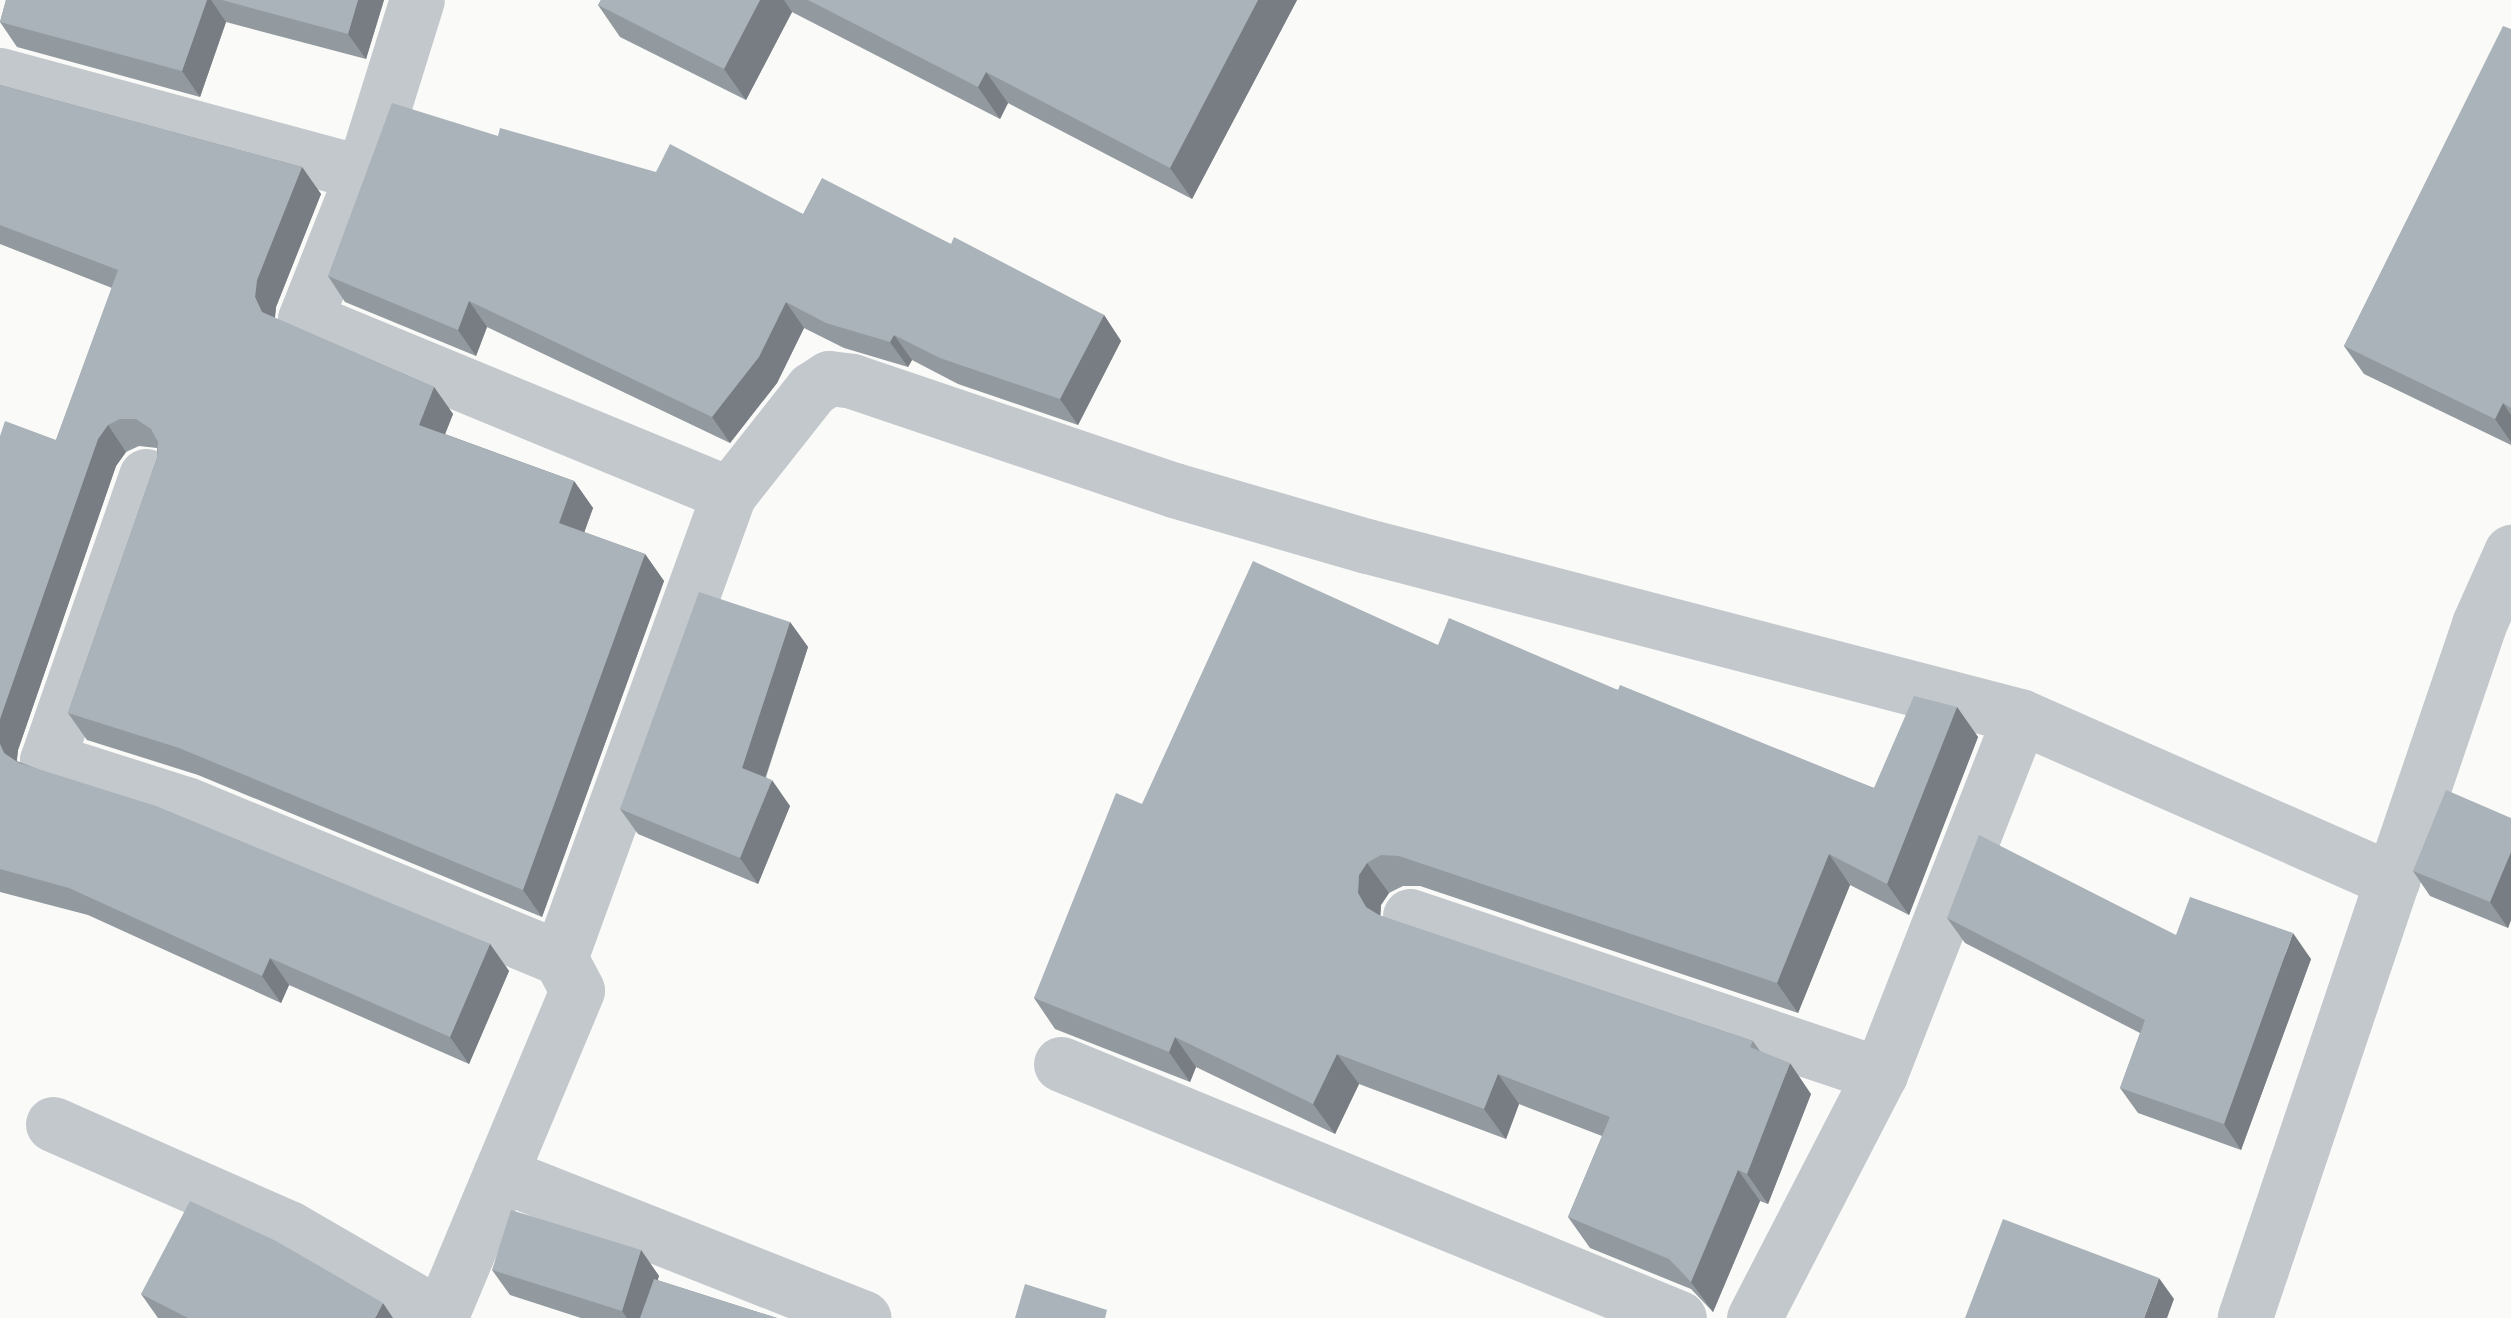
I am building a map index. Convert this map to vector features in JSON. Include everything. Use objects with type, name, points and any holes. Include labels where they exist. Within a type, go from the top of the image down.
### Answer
[{"type":"street","points":[[416,0],[363,173],[305,318],[729,494]]},
{"type":"street","points":[[0,76],[363,173]]},
{"type":"street","points":[[560,958],[729,494],[812,389],[829,378],[852,381],[1174,490],[1314,531],[2020,716],[2392,880]]},
{"type":"street","points":[[53,1124],[289,1228],[440,1317],[577,990],[560,958],[186,804],[47,760],[146,476]]},
{"type":"street","points":[[2245,1318],[2392,880],[2495,630],[2511,552]]},
{"type":"street","points":[[1754,1318],[1880,1074],[2020,716]]},
{"type":"street","points":[[1410,916],[1880,1074]]},
{"type":"street","points":[[1061,1064],[1679,1318]]},
{"type":"street","points":[[500,1174],[862,1318]]},
{"type":"building","points":[[6,0],[207,0],[182,71],[0,22]]},
{"type":"building","points":[[222,0],[358,0],[348,34]]},
{"type":"building","points":[[601,0],[760,0],[724,69],[598,5]]},
{"type":"building","points":[[808,0],[1258,0],[1170,168],[986,72],[978,87]]},
{"type":"building","points":[[2503,26],[2511,29],[2511,408],[2503,403],[2495,419],[2344,346]]},
{"type":"building","points":[[0,85],[302,167],[257,280],[255,297],[262,312],[434,387],[419,425],[574,481],[559,523],[645,554],[523,890],[179,748],[68,713],[157,458],[158,442],[151,429],[136,419],[120,419],[108,425],[98,439],[0,719],[0,436],[5,421],[56,440],[118,270],[0,225]]},
{"type":"building","points":[[392,103],[498,136],[500,128],[656,172],[670,144],[803,214],[822,178],[951,244],[954,237],[1104,315],[1060,399],[940,358],[894,335],[890,342],[826,323],[786,302],[759,357],[712,417],[469,301],[458,330],[328,276]]},
{"type":"building","points":[[1253,561],[1438,645],[1449,618],[1618,690],[1620,685],[1874,788],[1914,696],[1957,707],[1887,884],[1829,854],[1777,983],[1399,856],[1381,855],[1367,863],[1359,875],[1358,893],[1366,907],[1379,915],[1753,1041],[1750,1047],[1790,1063],[1747,1174],[1738,1170],[1691,1282],[1669,1259],[1568,1217],[1610,1117],[1498,1074],[1484,1109],[1337,1054],[1313,1104],[1175,1037],[1169,1052],[1034,998],[1116,793],[1142,804]]},
{"type":"building","points":[[699,592],[790,622],[742,768],[772,780],[740,858],[620,809]]},
{"type":"building","points":[[0,744],[4,753],[19,763],[156,806],[490,944],[450,1037],[270,958],[262,976],[69,888],[0,869]]},
{"type":"building","points":[[2446,790],[2511,818],[2511,852],[2490,902],[2413,871]]},
{"type":"building","points":[[1979,835],[2176,935],[2190,897],[2293,933],[2224,1124],[2120,1088],[2145,1020],[1947,918]]},
{"type":"building","points":[[190,1201],[276,1241],[383,1303],[375,1318],[188,1318],[141,1294]]},
{"type":"building","points":[[511,1210],[641,1250],[622,1311],[492,1270]]},
{"type":"building","points":[[2003,1219],[2159,1278],[2144,1318],[1965,1318]]},
{"type":"building","points":[[654,1279],[777,1318],[640,1318]]},
{"type":"building","points":[[1025,1284],[1107,1310],[1105,1318],[1015,1318]]}]
